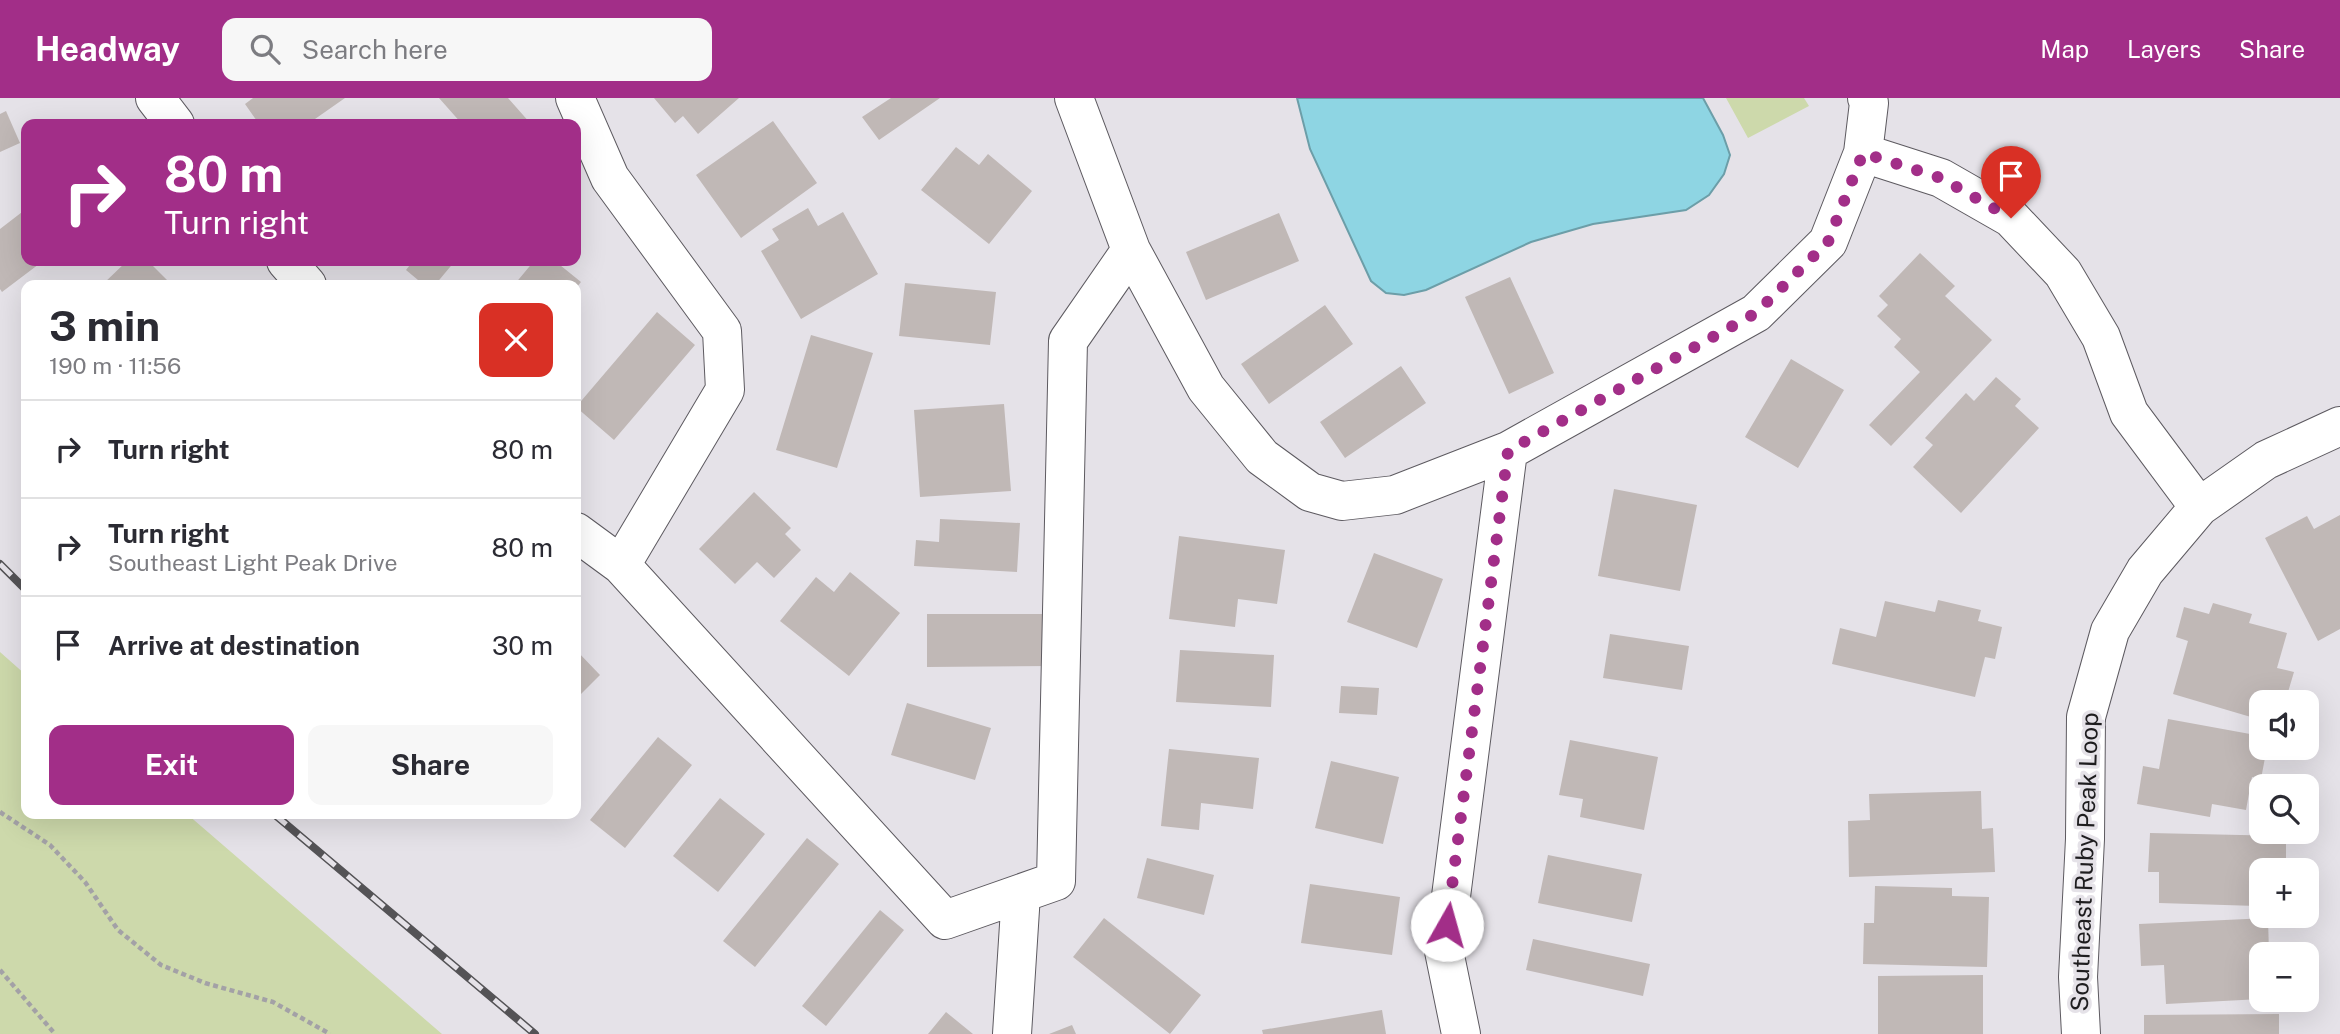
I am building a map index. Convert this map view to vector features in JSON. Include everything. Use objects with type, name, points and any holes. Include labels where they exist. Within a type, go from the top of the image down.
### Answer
[{"type":"street","points":[[155,98],[171,119]]},
{"type":"street","points":[[575,98],[610,178],[722,331],[725,390],[621,565]]},
{"type":"street","points":[[1074,98],[1131,250],[1206,388],[1262,457],[1310,492],[1342,501],[1395,495],[1508,451],[1756,313],[1828,242],[1863,153],[1869,103],[1867,98]]},
{"type":"street","points":[[1863,153],[1941,178],[2011,218],[2063,273],[2101,337],[2129,413],[2199,507]]},
{"type":"street","points":[[581,536],[621,565],[945,920],[1056,881],[1068,341],[1131,250]]},
{"type":"street","points":[[290,266],[303,280]]},
{"type":"street","name":"Southeast Ruby Peak Loop","points":[[2081,1034],[2078,977],[2085,839],[2086,717],[2110,631],[2145,571],[2199,507],[2266,460],[2340,426]]},
{"type":"street","points":[[1461,1034],[1444,951],[1508,451]]},
{"type":"street","points":[[1012,1034],[1021,894]]},
{"type":"path","points":[[0,813],[50,845],[85,882],[118,930],[161,965],[205,983],[273,1002],[330,1034]]},
{"type":"path","points":[[0,971],[55,1034]]},
{"type":"green space","points":[[1726,98],[1804,98],[1809,106],[1748,138]]},
{"type":"green space","points":[[0,652],[21,671],[21,819],[193,819],[442,1034],[0,1034]]},
{"type":"water","points":[[1297,98],[1703,98],[1723,135],[1730,155],[1724,174],[1709,195],[1686,210],[1593,224],[1531,242],[1426,290],[1404,295],[1386,293],[1371,281],[1310,149]]},
{"type":"building","points":[[253,98],[345,98],[315,119],[256,119],[245,104]]},
{"type":"building","points":[[439,98],[508,98],[527,119],[458,119]]},
{"type":"building","points":[[654,98],[739,98],[698,134],[683,116],[675,123]]},
{"type":"building","points":[[891,98],[940,98],[879,140],[862,117]]},
{"type":"building","points":[[6,111],[20,143],[0,152],[0,114]]},
{"type":"building","points":[[773,121],[817,183],[741,238],[696,175]]},
{"type":"building","points":[[956,147],[979,165],[988,154],[1032,191],[989,244],[921,190]]},
{"type":"building","points":[[808,208],[818,226],[843,212],[878,274],[801,319],[761,251],[779,240],[772,229]]},
{"type":"building","points":[[21,213],[21,266],[36,266],[2,292],[0,289],[0,229]]},
{"type":"building","points":[[1279,213],[1299,261],[1206,300],[1186,252]]},
{"type":"building","points":[[1920,253],[1955,286],[1945,296],[1992,340],[1891,446],[1869,425],[1920,372],[1894,347],[1901,339],[1877,316],[1888,305],[1879,296]]},
{"type":"building","points":[[122,266],[153,266],[167,280],[107,280]]},
{"type":"building","points":[[409,266],[451,266],[439,280],[418,280],[406,270]]},
{"type":"building","points":[[530,266],[561,266],[579,280],[518,280]]},
{"type":"building","points":[[1510,277],[1554,373],[1509,394],[1465,297]]},
{"type":"building","points":[[905,283],[996,292],[990,345],[899,336]]},
{"type":"building","points":[[1325,305],[1353,344],[1269,404],[1241,364]]},
{"type":"building","points":[[657,312],[695,345],[614,440],[581,411],[581,401]]},
{"type":"building","points":[[811,335],[873,353],[837,468],[776,450]]},
{"type":"building","points":[[1791,359],[1844,390],[1798,468],[1745,437]]},
{"type":"building","points":[[1401,366],[1426,403],[1345,458],[1320,422]]},
{"type":"building","points":[[1996,377],[2021,399],[2015,406],[2039,428],[1961,513],[1913,467],[1933,445],[1925,438],[1966,393],[1974,401]]},
{"type":"building","points":[[1004,404],[1011,491],[920,497],[914,410]]},
{"type":"building","points":[[1614,489],[1697,505],[1680,591],[1598,576]]},
{"type":"building","points":[[754,492],[791,528],[785,534],[801,550],[774,578],[757,562],[735,584],[699,549]]},
{"type":"building","points":[[2340,515],[2340,629],[2318,641],[2265,538],[2307,516],[2314,529]]},
{"type":"building","points":[[940,519],[1020,523],[1017,572],[914,566],[916,540],[939,542]]},
{"type":"building","points":[[1179,536],[1285,550],[1277,604],[1238,599],[1235,627],[1169,619]]},
{"type":"building","points":[[1374,553],[1443,579],[1417,648],[1347,622]]},
{"type":"building","points":[[850,572],[900,613],[849,676],[780,621],[816,577],[834,592]]},
{"type":"building","points":[[1938,600],[1981,610],[1978,621],[2002,627],[1995,659],[1985,657],[1975,697],[1832,664],[1840,628],[1876,637],[1885,601],[1935,612]]},
{"type":"building","points":[[2213,603],[2252,614],[2249,623],[2287,633],[2277,668],[2294,672],[2289,690],[2249,690],[2249,716],[2173,694],[2188,641],[2176,637],[2184,607],[2209,614]]},
{"type":"building","points":[[927,614],[1052,614],[1052,666],[927,667]]},
{"type":"building","points":[[1610,634],[1689,646],[1682,690],[1603,678]]},
{"type":"building","points":[[1180,650],[1274,655],[1271,707],[1176,702]]},
{"type":"building","points":[[581,655],[600,675],[581,694]]},
{"type":"building","points":[[1341,686],[1379,688],[1377,715],[1339,713]]},
{"type":"building","points":[[907,703],[991,728],[975,780],[891,755]]},
{"type":"building","points":[[2168,719],[2249,734],[2249,760],[2265,760],[2262,774],[2249,774],[2246,810],[2212,804],[2210,817],[2137,804],[2143,766],[2159,769]]},
{"type":"building","points":[[658,737],[692,765],[625,848],[590,820]]},
{"type":"building","points":[[1570,740],[1658,757],[1644,830],[1580,817],[1583,799],[1559,795]]},
{"type":"building","points":[[1169,749],[1259,758],[1253,809],[1201,803],[1199,830],[1161,826]]},
{"type":"building","points":[[1331,761],[1399,777],[1383,844],[1315,828]]},
{"type":"building","points":[[1981,791],[1982,829],[1993,828],[1995,872],[1849,877],[1848,821],[1870,820],[1869,794]]},
{"type":"building","points":[[720,798],[765,834],[718,892],[673,856]]},
{"type":"building","points":[[2150,833],[2249,835],[2249,844],[2286,844],[2286,858],[2249,858],[2249,906],[2159,903],[2159,872],[2148,872]]},
{"type":"building","points":[[807,838],[839,864],[755,967],[723,941]]},
{"type":"building","points":[[1548,855],[1642,874],[1632,922],[1538,903]]},
{"type":"building","points":[[1147,858],[1214,875],[1204,915],[1137,898]]},
{"type":"building","points":[[1310,884],[1400,897],[1392,955],[1301,943]]},
{"type":"building","points":[[1875,886],[1952,888],[1952,896],[1989,897],[1987,967],[1863,964],[1864,923],[1874,923]]},
{"type":"building","points":[[880,910],[904,930],[826,1026],[802,1006]]},
{"type":"building","points":[[1104,918],[1201,995],[1170,1034],[1073,957]]},
{"type":"building","points":[[2249,919],[2249,928],[2268,928],[2269,942],[2249,942],[2249,1000],[2166,1004],[2164,965],[2141,966],[2139,924]]},
{"type":"building","points":[[1533,939],[1650,964],[1643,996],[1526,970]]},
{"type":"building","points":[[1983,975],[1983,1034],[1878,1034],[1878,976]]},
{"type":"building","points":[[1382,1010],[1386,1034],[1263,1034],[1262,1030]]},
{"type":"building","points":[[946,1012],[973,1034],[928,1034]]},
{"type":"building","points":[[2279,1014],[2279,1034],[2144,1034],[2144,1015]]},
{"type":"building","points":[[1072,1025],[1076,1034],[1049,1034]]},
{"type":"railway","points":[[0,564],[21,585]]},
{"type":"railway","points":[[280,819],[535,1034]]},
{"type":"route","points":[[1447,925],[1508,451],[1756,313],[1828,242],[1863,153],[1941,178],[2011,218]]}]
